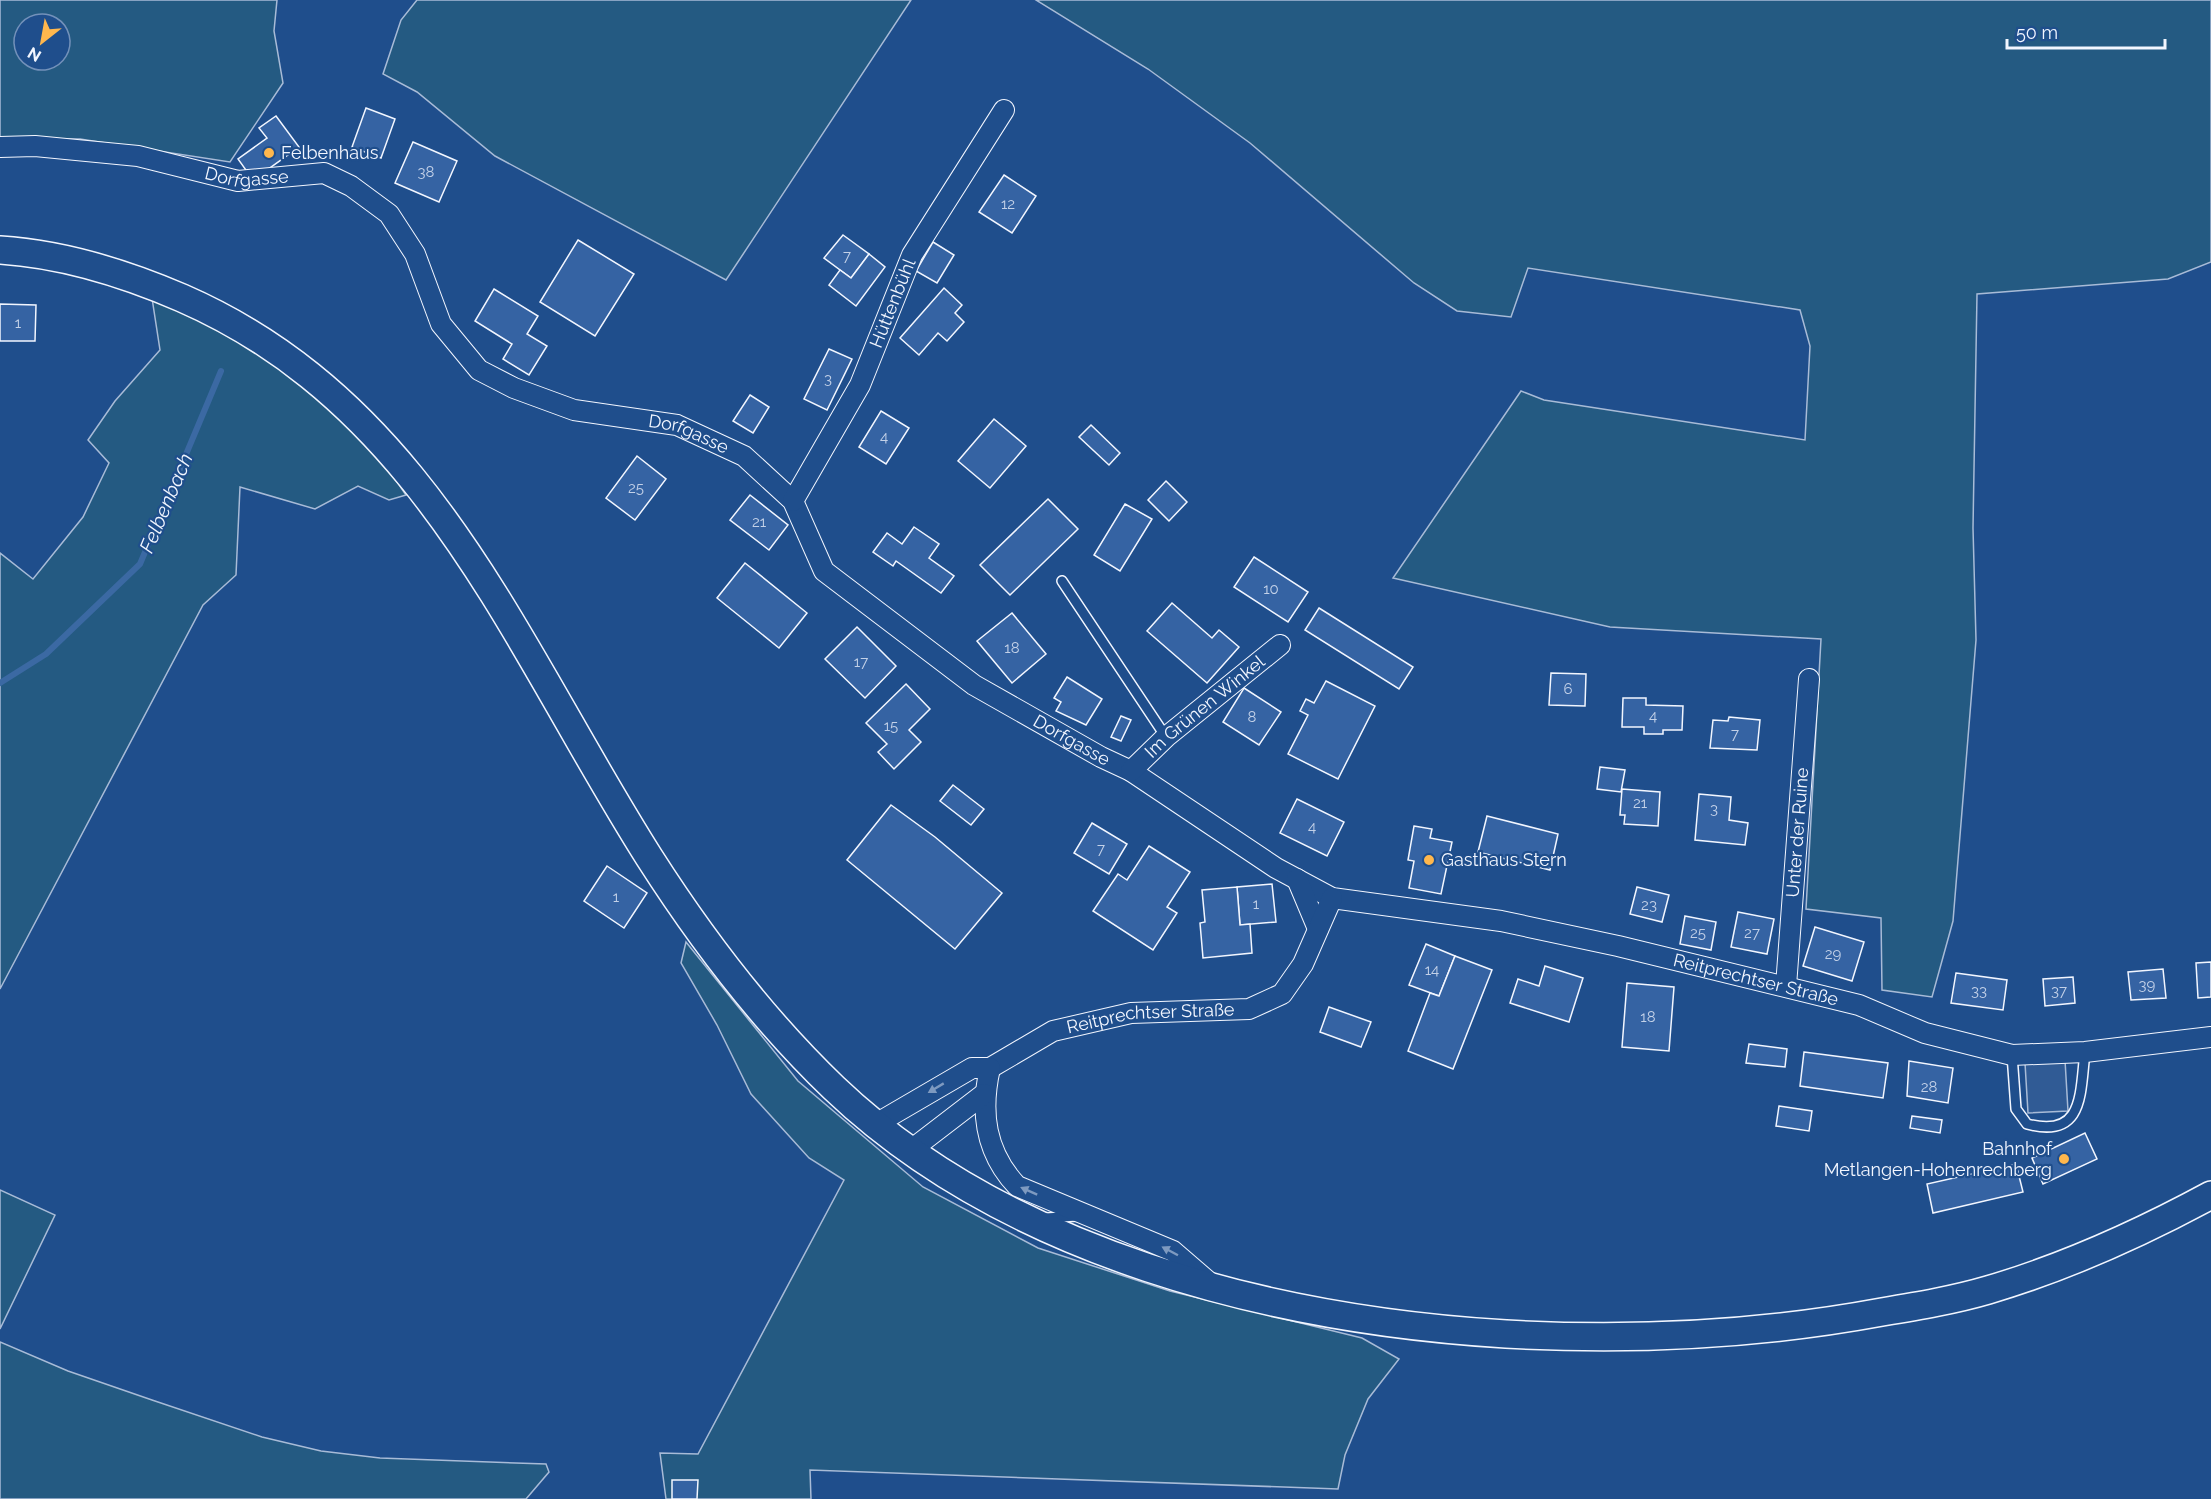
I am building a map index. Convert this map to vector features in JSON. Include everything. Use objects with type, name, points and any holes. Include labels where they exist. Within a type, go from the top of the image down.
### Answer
[{"type":"main road","points":[[0,250],[87,263],[156,287],[213,312],[277,350],[338,398],[386,446],[433,502],[476,563],[613,798],[694,926],[742,988],[793,1046],[836,1090],[876,1124],[911,1150],[971,1188],[1030,1219],[1138,1264],[1215,1288],[1309,1310],[1387,1323],[1469,1332],[1615,1337],[1780,1329],[1857,1317],[1982,1292],[2081,1258],[2155,1225],[2211,1195]]},
{"type":"street","name":"Hüttenbühl","points":[[793,501],[860,385],[912,255],[1004,110]]},
{"type":"street","name":"Dorfgasse","points":[[0,147],[35,146],[138,156],[238,181],[324,173],[351,186],[389,214],[415,254],[441,324],[478,370],[514,388],[574,410],[677,425],[744,456],[793,501],[824,571],[974,685],[1101,757],[1131,771],[1276,868],[1332,898]]},
{"type":"street","name":"Im Grünen Winkel","points":[[1131,771],[1166,737],[1280,645]]},
{"type":"street","name":"Unter der Ruine","points":[[1786,986],[1809,680]]},
{"type":"street","points":[[1297,879],[1318,929]]},
{"type":"street","name":"Reitprechtser Straße","points":[[876,1124],[972,1068],[990,1068],[1053,1031],[1131,1013],[1249,1009],[1282,994],[1303,964],[1332,898],[1501,921],[1786,986],[1859,1005],[1925,1033],[2012,1055],[2085,1052],[2211,1037]]},
{"type":"street","points":[[990,1068],[984,1094],[991,1148],[1001,1170],[1017,1186],[1173,1251],[1215,1288]]},
{"type":"street","points":[[911,1150],[984,1094]]},
{"type":"lane","points":[[1062,581],[1166,737]]},
{"type":"lane","points":[[2012,1055],[2016,1109],[2027,1124],[2045,1129],[2061,1125],[2073,1117],[2079,1105],[2085,1052]]},
{"type":"lane","points":[[1030,1219],[1082,1215]]},
{"type":"shaded area","points":[[0,0],[277,0],[274,31],[283,83],[230,162],[80,139],[0,139]]},
{"type":"shaded area","points":[[417,0],[911,0],[726,280],[495,156],[417,92],[383,74],[401,20]]},
{"type":"shaded area","points":[[1036,0],[2211,0],[2211,262],[2168,279],[1977,294],[1973,528],[1976,640],[1953,921],[1932,997],[1882,990],[1881,918],[1806,909],[1821,639],[1610,627],[1393,578],[1521,391],[1544,400],[1805,440],[1810,346],[1800,310],[1528,268],[1511,317],[1457,311],[1414,283],[1250,143],[1148,69]]},
{"type":"shaded area","points":[[152,298],[239,338],[302,378],[376,451],[406,495],[389,500],[358,486],[315,509],[240,487],[236,575],[203,605],[0,989],[0,553],[33,579],[83,517],[109,463],[88,440],[115,401],[160,350]]},
{"type":"shaded area","points":[[686,942],[798,1081],[923,1187],[1038,1248],[1170,1291],[1362,1338],[1399,1359],[1368,1399],[1345,1455],[1338,1489],[810,1470],[811,1499],[666,1499],[660,1453],[698,1454],[844,1180],[809,1158],[751,1094],[717,1025],[681,963]]},
{"type":"shaded area","points":[[2065,1060],[2068,1111],[2028,1113],[2025,1063]]},
{"type":"shaded area","points":[[0,1190],[55,1215],[0,1329]]},
{"type":"shaded area","points":[[0,1342],[68,1371],[152,1400],[262,1437],[321,1451],[380,1458],[546,1464],[549,1472],[526,1499],[0,1499]]},
{"type":"building","points":[[366,108],[395,119],[381,158],[352,147]]},
{"type":"building","name":"Felbenhaus","points":[[276,116],[299,147],[253,180],[238,159],[267,138],[259,128]]},
{"type":"building","points":[[413,142],[457,161],[439,202],[395,183]]},
{"type":"building","points":[[1004,175],[1036,196],[1012,233],[979,212]]},
{"type":"building","points":[[843,235],[869,254],[851,278],[824,258]]},
{"type":"building","points":[[578,240],[634,274],[595,336],[540,302]]},
{"type":"building","points":[[933,242],[954,255],[937,283],[916,271]]},
{"type":"building","points":[[869,254],[885,267],[856,306],[829,285],[840,270],[851,278]]},
{"type":"building","points":[[944,288],[962,305],[955,313],[964,322],[947,341],[938,333],[919,355],[900,338]]},
{"type":"building","points":[[494,289],[538,316],[527,334],[547,346],[529,375],[503,359],[512,344],[475,321]]},
{"type":"building","points":[[0,304],[36,305],[35,341],[0,341]]},
{"type":"building","points":[[829,349],[852,359],[827,410],[804,399]]},
{"type":"building","points":[[750,395],[769,407],[753,433],[733,421]]},
{"type":"building","points":[[881,411],[909,428],[886,464],[859,447]]},
{"type":"building","points":[[994,419],[1026,446],[990,488],[958,461]]},
{"type":"building","points":[[1091,425],[1120,453],[1109,465],[1079,437]]},
{"type":"building","points":[[637,456],[666,479],[635,520],[606,498]]},
{"type":"building","points":[[1166,481],[1187,502],[1169,521],[1148,500]]},
{"type":"building","points":[[750,495],[788,525],[769,550],[730,520]]},
{"type":"building","points":[[1048,499],[1078,529],[1010,595],[980,565]]},
{"type":"building","points":[[1125,504],[1152,519],[1120,571],[1094,555]]},
{"type":"building","points":[[914,527],[939,544],[929,558],[954,576],[941,593],[896,561],[893,566],[873,552],[887,533],[902,544]]},
{"type":"building","points":[[1254,557],[1308,592],[1288,622],[1234,587]]},
{"type":"building","points":[[745,563],[807,613],[779,648],[717,598]]},
{"type":"building","points":[[1172,603],[1212,638],[1219,630],[1239,647],[1207,683],[1147,631]]},
{"type":"building","points":[[1319,608],[1413,667],[1399,689],[1305,630]]},
{"type":"building","points":[[1012,613],[1046,654],[1012,683],[977,641]]},
{"type":"building","points":[[857,627],[896,666],[865,698],[825,659]]},
{"type":"building","points":[[1551,673],[1586,674],[1585,706],[1549,705]]},
{"type":"building","points":[[1067,677],[1102,699],[1086,725],[1056,711],[1061,702],[1054,698]]},
{"type":"building","points":[[1326,681],[1375,706],[1338,779],[1288,754],[1308,715],[1300,711],[1306,699],[1314,703]]},
{"type":"building","points":[[906,684],[930,709],[909,730],[921,742],[894,769],[878,752],[887,744],[866,723]]},
{"type":"building","points":[[1244,688],[1281,712],[1259,745],[1223,722]]},
{"type":"building","points":[[1623,698],[1646,698],[1646,705],[1683,706],[1682,730],[1663,730],[1663,734],[1644,734],[1644,727],[1622,727]]},
{"type":"building","points":[[1121,716],[1131,720],[1121,741],[1111,737]]},
{"type":"building","points":[[1729,717],[1760,720],[1757,750],[1710,748],[1713,720],[1728,721]]},
{"type":"building","points":[[1600,767],[1625,770],[1621,792],[1597,789]]},
{"type":"building","points":[[953,785],[984,809],[971,825],[940,801]]},
{"type":"building","points":[[1622,789],[1660,792],[1658,826],[1624,824],[1625,815],[1620,815]]},
{"type":"building","points":[[1699,794],[1731,797],[1729,820],[1748,823],[1745,845],[1695,840]]},
{"type":"building","points":[[1297,799],[1344,822],[1327,856],[1280,833]]},
{"type":"building","points":[[891,805],[935,837],[1002,893],[955,949],[847,860]]},
{"type":"building","points":[[1487,816],[1558,834],[1550,870],[1478,852]]},
{"type":"building","points":[[1092,823],[1127,844],[1109,874],[1074,853]]},
{"type":"building","name":"Gasthaus Stern","points":[[1414,826],[1432,829],[1430,838],[1452,842],[1441,894],[1409,888],[1414,861],[1408,860]]},
{"type":"building","points":[[1149,846],[1190,872],[1167,907],[1177,913],[1153,950],[1093,911],[1118,874],[1127,880]]},
{"type":"building","points":[[607,866],[647,893],[624,928],[584,901]]},
{"type":"building","points":[[1272,884],[1276,922],[1240,925],[1237,887]]},
{"type":"building","points":[[1237,887],[1240,925],[1250,924],[1252,953],[1203,958],[1200,923],[1205,922],[1202,890]]},
{"type":"building","points":[[1637,887],[1669,895],[1662,922],[1630,914]]},
{"type":"building","points":[[1738,912],[1774,919],[1767,954],[1731,947]]},
{"type":"building","points":[[1685,916],[1716,922],[1711,950],[1680,944]]},
{"type":"building","points":[[1815,927],[1864,942],[1852,981],[1803,966]]},
{"type":"building","points":[[1426,944],[1455,956],[1439,996],[1409,985]]},
{"type":"building","points":[[1455,956],[1492,970],[1453,1069],[1408,1051],[1430,993],[1439,996]]},
{"type":"building","points":[[2211,962],[2211,997],[2198,998],[2196,963]]},
{"type":"building","points":[[1545,966],[1583,978],[1569,1022],[1510,1003],[1518,979],[1539,986]]},
{"type":"building","points":[[2163,969],[2166,998],[2131,1000],[2128,972]]},
{"type":"building","points":[[1956,973],[2007,980],[2003,1010],[1951,1003]]},
{"type":"building","points":[[2073,977],[2075,1003],[2045,1006],[2043,979]]},
{"type":"building","points":[[1627,983],[1674,987],[1669,1051],[1622,1047]]},
{"type":"building","points":[[1329,1007],[1371,1022],[1361,1047],[1320,1032]]},
{"type":"building","points":[[1749,1044],[1787,1049],[1785,1067],[1746,1063]]},
{"type":"building","points":[[1804,1052],[1888,1063],[1883,1098],[1800,1086]]},
{"type":"building","points":[[1909,1061],[1953,1068],[1948,1103],[1907,1096]]},
{"type":"building","points":[[1779,1106],[1812,1111],[1809,1131],[1776,1126]]},
{"type":"building","points":[[1912,1116],[1942,1120],[1940,1133],[1910,1128]]},
{"type":"building","name":"Bahnhof Metlangen-Hohenrechberg","points":[[2085,1133],[2097,1159],[2043,1184],[2032,1158]]},
{"type":"building","points":[[2016,1164],[2023,1192],[1933,1213],[1927,1184]]},
{"type":"building","points":[[672,1480],[698,1480],[697,1499],[672,1499]]},
{"type":"waterway","name":"Felbenbach","points":[[0,683],[46,654],[140,564],[221,371]]},
{"type":"place","name":"Felbenhaus","points":[[269,153]]},
{"type":"place","name":"Gasthaus Stern","points":[[1429,860]]},
{"type":"place","name":"Bahnhof Metlangen-Hohenrechberg","points":[[2064,1159]]}]
